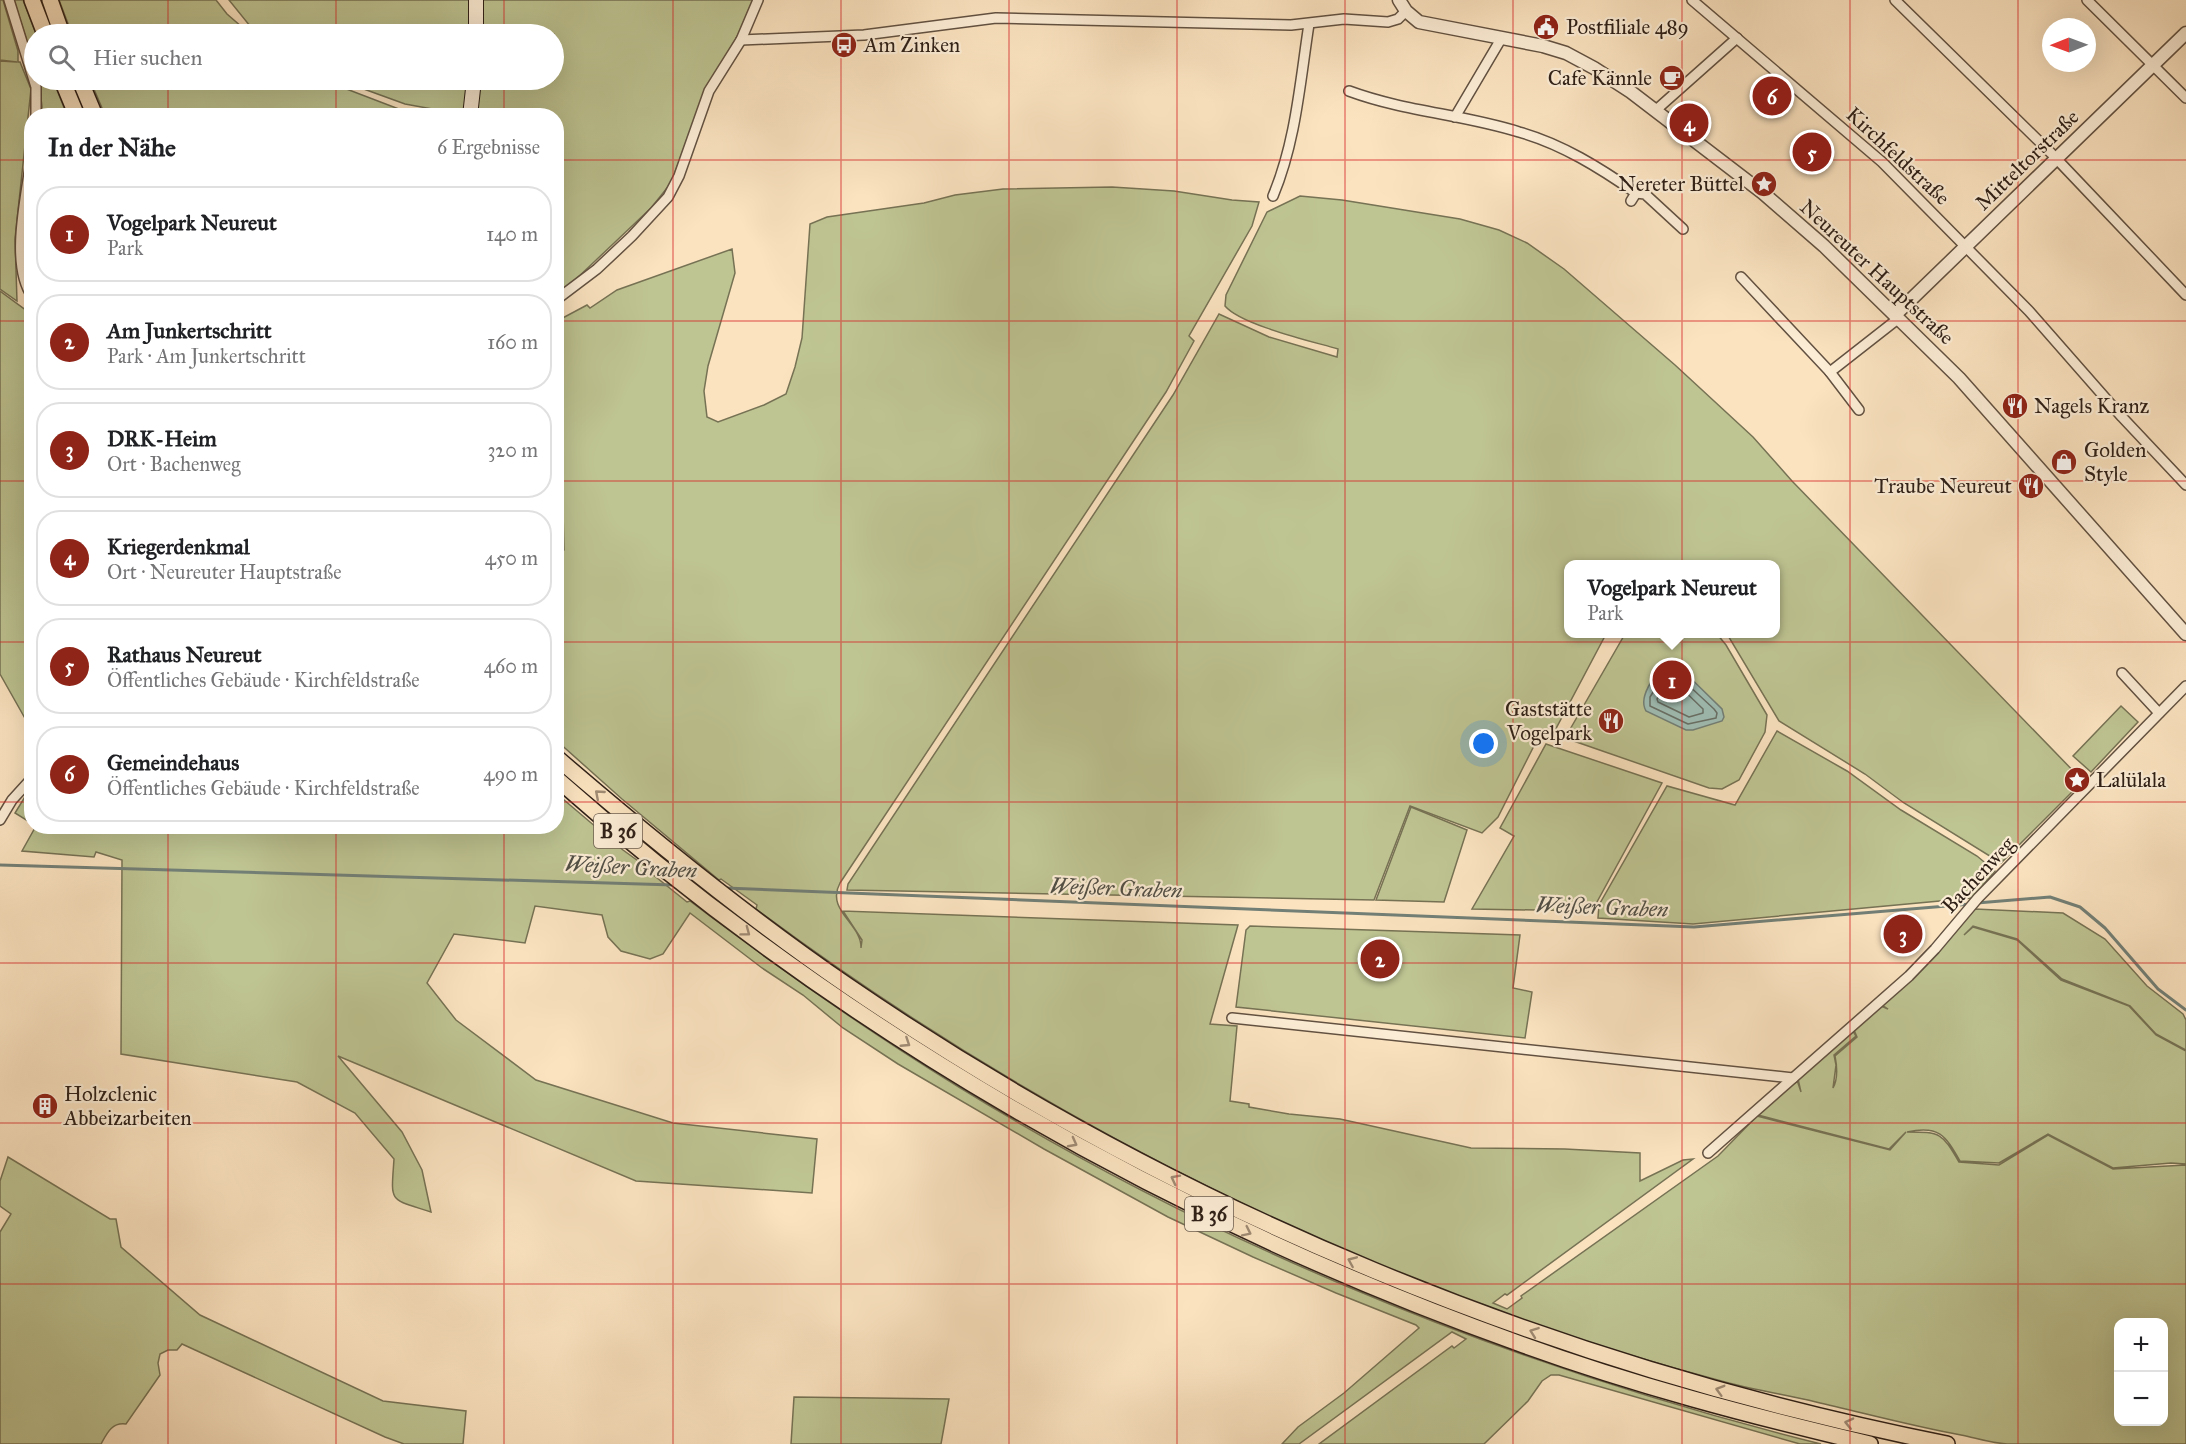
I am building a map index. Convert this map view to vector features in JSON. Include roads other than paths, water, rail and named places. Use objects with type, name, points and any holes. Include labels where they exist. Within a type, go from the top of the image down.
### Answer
[{"type":"highway","points":[[32,0],[41,24]]},
{"type":"highway","points":[[50,0],[59,24]]},
{"type":"highway","points":[[66,90],[74,108]]},
{"type":"highway","points":[[84,90],[92,108]]},
{"type":"highway","points":[[564,753],[570,758],[581,778]]},
{"type":"highway","name":"B 36","points":[[564,764],[632,823],[709,884],[866,998],[1021,1095],[1164,1173],[1303,1240],[1449,1300],[1573,1346],[1766,1402],[1947,1444]]},
{"type":"highway","name":"B 36","points":[[564,785],[681,883],[824,988],[962,1078],[1067,1140],[1183,1201],[1263,1240],[1396,1297],[1554,1356],[1700,1401],[1870,1444]]},
{"type":"main road","points":[[476,0],[476,24]]},
{"type":"main road","points":[[471,108],[473,90]]},
{"type":"street","points":[[9,0],[24,48]]},
{"type":"street","points":[[564,294],[597,269],[668,197],[679,176],[709,91],[741,40],[758,0]]},
{"type":"street","name":"Neureuter Hauptstraße","points":[[1400,0],[1407,11],[1419,22],[1543,46],[1566,53],[1594,68],[1656,110],[1762,193],[1824,246],[1959,378],[2186,634]]},
{"type":"street","name":"Kirchfeldstraße","points":[[1692,0],[1874,154],[2038,320],[2108,402],[2186,485]]},
{"type":"street","points":[[1896,0],[2057,159],[2186,295]]},
{"type":"street","points":[[2087,0],[2186,98]]},
{"type":"street","points":[[741,40],[864,35],[996,18],[1291,25],[1344,19],[1388,22],[1398,19],[1407,11]]},
{"type":"street","points":[[1273,196],[1291,143],[1309,24]]},
{"type":"street","name":"Mitteltorstraße","points":[[1897,317],[2186,33]]},
{"type":"street","points":[[1656,110],[1737,38]]},
{"type":"street","points":[[1455,117],[1501,39]]},
{"type":"street","points":[[36,90],[36,108]]},
{"type":"street","points":[[1349,91],[1384,104],[1517,131],[1545,141],[1590,163],[1633,197],[1645,194],[1683,229]]},
{"type":"street","points":[[24,223],[20,258],[24,283]]},
{"type":"street","points":[[1741,277],[1830,372],[1858,410]]},
{"type":"street","points":[[1830,372],[1897,317]]},
{"type":"street","points":[[2122,673],[2159,713]]},
{"type":"street","name":"Bachenweg","points":[[1708,1153],[1909,976],[1979,897],[2186,686]]},
{"type":"street","points":[[0,820],[12,800],[24,787]]},
{"type":"street","points":[[1232,1018],[1793,1078]]},
{"type":"water","points":[[1673,661],[1722,709],[1724,717],[1722,721],[1686,730],[1646,711],[1644,698],[1651,682],[1667,664]]},
{"type":"waterway","name":"Weißer Graben","points":[[0,865],[674,885]]},
{"type":"waterway","name":"Weißer Graben","points":[[725,888],[1694,927],[1971,904]]},
{"type":"waterway","name":"Weißer Graben","points":[[1977,903],[2050,897],[2080,907],[2105,928],[2158,989],[2186,1010]]},
{"type":"place","name":"Postfiliale 489","points":[[1546,27]]},
{"type":"place","name":"Am Zinken","points":[[844,45]]},
{"type":"place","name":"Cafe Kännle","points":[[1672,78]]},
{"type":"place","name":"Gemeindehaus","points":[[1772,96]]},
{"type":"place","name":"Kriegerdenkmal","points":[[1689,123]]},
{"type":"place","name":"Rathaus Neureut","points":[[1812,152]]},
{"type":"place","name":"Nereter Büttel","points":[[1764,184]]},
{"type":"place","name":"Nagels Kranz","points":[[2015,406]]},
{"type":"place","name":"Golden Style","points":[[2064,462]]},
{"type":"place","name":"Traube Neureut","points":[[2031,486]]},
{"type":"place","name":"Vogelpark Neureut","points":[[1672,680]]},
{"type":"place","name":"Gaststätte Vogelpark","points":[[1611,721]]},
{"type":"place","name":"Lalülala","points":[[2077,780]]},
{"type":"place","name":"DRK-Heim","points":[[1903,934]]},
{"type":"place","name":"Am Junkertschritt","points":[[1380,959]]},
{"type":"place","name":"Holzclenic Abbeizarbeiten","points":[[45,1106]]}]
